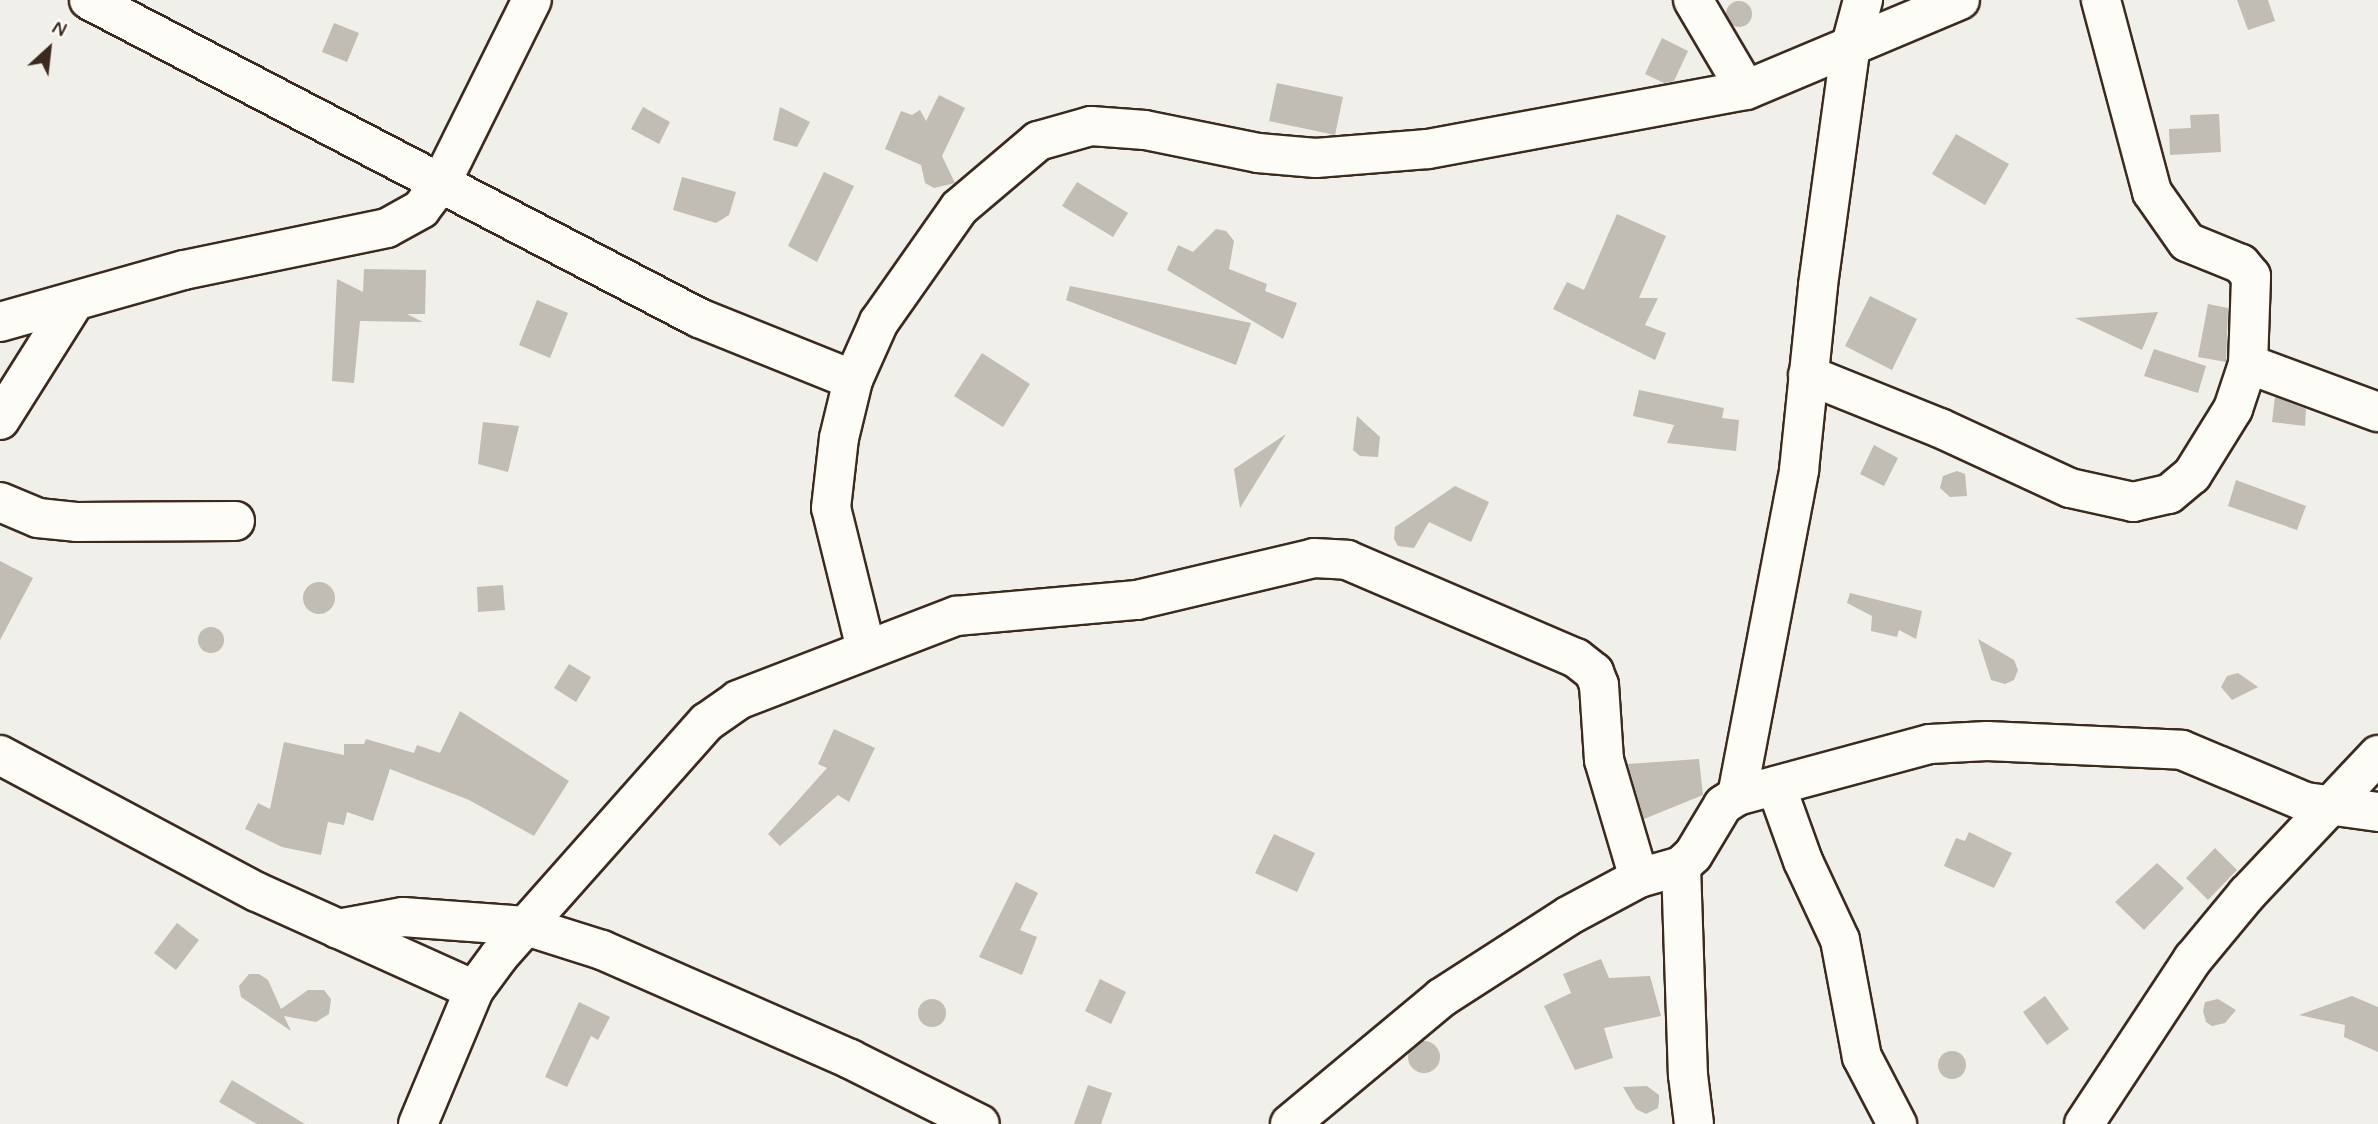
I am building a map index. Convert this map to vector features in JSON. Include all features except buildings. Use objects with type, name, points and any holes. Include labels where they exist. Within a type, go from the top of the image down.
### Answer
[{"type":"street","points":[[89,0],[442,181],[699,318],[853,380]]},
{"type":"street","points":[[0,322],[73,304],[184,270],[387,228],[421,209],[442,181],[532,0]]},
{"type":"street","points":[[1693,0],[1746,90]]},
{"type":"street","points":[[1737,796],[1798,470],[1851,45],[1863,0]]},
{"type":"street","points":[[866,649],[831,508],[839,438],[853,380],[879,322],[959,208],[1038,141],[1091,126],[1145,130],[1258,153],[1316,158],[1428,149],[1746,90],[1960,0]]},
{"type":"street","points":[[1808,375],[1940,428],[2070,488],[2133,502],[2169,494],[2192,475],[2233,408],[2248,363],[2251,276],[2241,264],[2187,242],[2152,192],[2101,0]]},
{"type":"street","points":[[0,420],[73,304]]},
{"type":"street","points":[[2248,363],[2378,411]]},
{"type":"street","points":[[0,502],[38,518],[76,522],[235,521]]},
{"type":"street","points":[[418,1124],[474,990],[526,926],[707,722],[738,700],[956,616],[1137,600],[1314,558],[1347,560],[1576,658],[1594,672],[1599,685],[1598,728],[1604,760],[1639,878]]},
{"type":"street","points":[[1290,1124],[1441,998],[1568,916],[1639,878],[1681,866],[1693,855],[1723,805],[1737,796],[1930,744],[1987,741],[2182,750],[2330,808],[2378,813]]},
{"type":"street","points":[[0,755],[257,892],[474,990]]},
{"type":"street","points":[[2084,1124],[2193,960],[2247,894],[2378,755]]},
{"type":"street","points":[[1776,786],[1802,861],[1840,940],[1862,1057],[1897,1124]]},
{"type":"street","points":[[1681,866],[1687,1063],[1694,1124]]},
{"type":"street","points":[[338,929],[403,916],[526,926],[602,950],[850,1059],[980,1124]]}]
